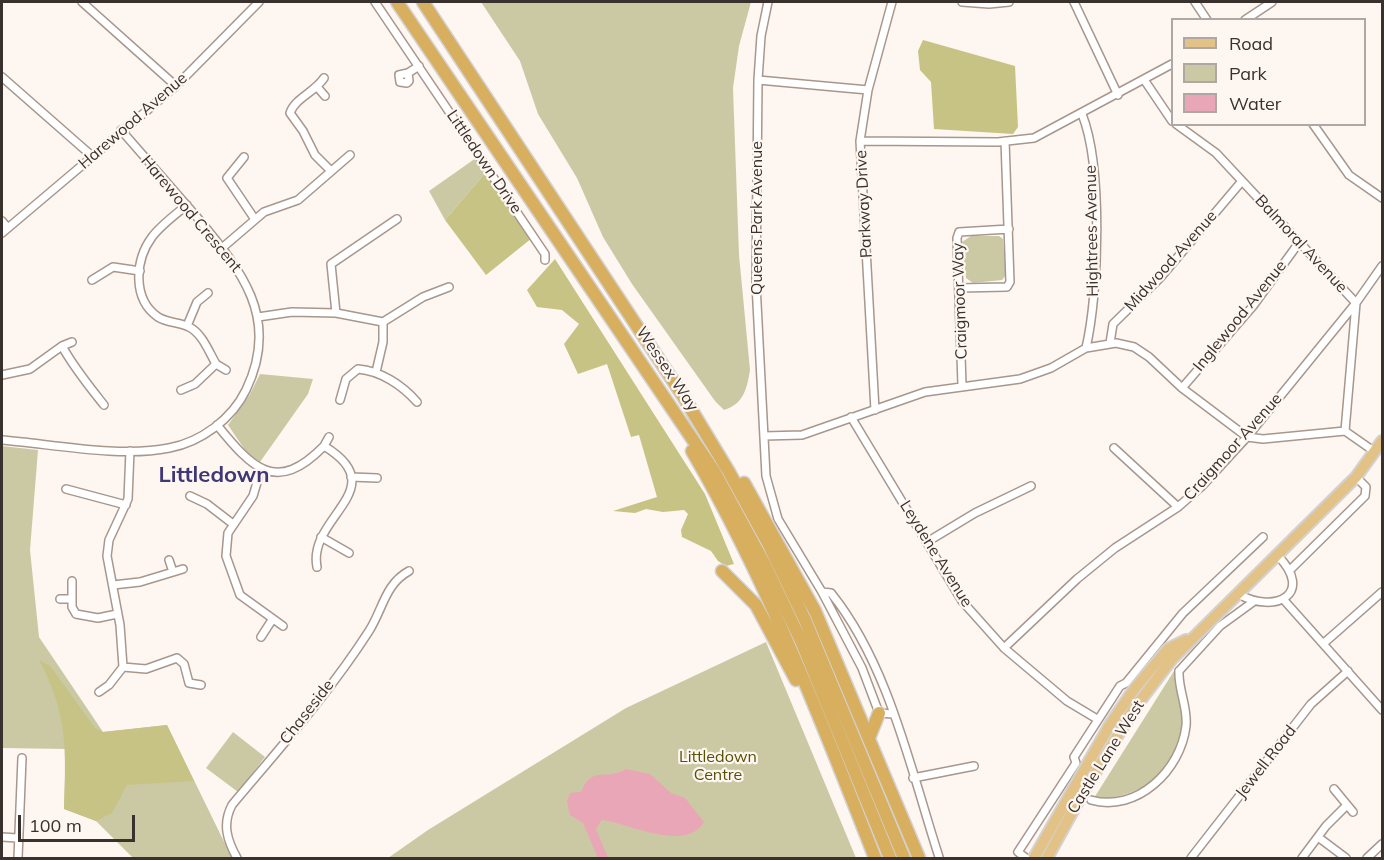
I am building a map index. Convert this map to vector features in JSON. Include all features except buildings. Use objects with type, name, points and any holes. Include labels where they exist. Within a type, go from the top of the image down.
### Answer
[{"type":"highway","name":"Wessex Way","points":[[397,2],[656,381],[714,471],[764,563],[802,643],[890,858]]},
{"type":"highway","name":"Wessex Way","points":[[423,2],[683,396],[729,472],[783,572],[903,858]]},
{"type":"highway","points":[[656,381],[729,519],[795,659],[875,858]]},
{"type":"highway","points":[[683,396],[732,462],[787,557],[815,611],[919,858]]},
{"type":"highway","points":[[722,571],[756,605],[820,728],[847,787]]},
{"type":"highway","points":[[869,738],[879,713]]},
{"type":"main road","name":"Castle Lane West","points":[[1047,858],[1133,710],[1172,659],[1191,637],[1278,556],[1299,532],[1356,477],[1383,441]]},
{"type":"main road","name":"Castle Lane West","points":[[1034,858],[1080,766],[1130,686],[1168,649],[1191,637]]},
{"type":"main road","points":[[1080,766],[1091,768],[1119,722],[1133,710]]},
{"type":"street","points":[[82,2],[176,86]]},
{"type":"street","points":[[246,2],[253,8]]},
{"type":"street","name":"Harewood Avenue","points":[[2,233],[121,130],[176,86],[259,2]]},
{"type":"street","name":"Littledown Drive","points":[[375,2],[545,254],[546,260]]},
{"type":"street","name":"Queens Park Avenue","points":[[768,2],[761,36],[758,80],[756,284],[766,476],[778,519],[822,592]]},
{"type":"street","name":"Parkway Drive","points":[[875,410],[860,141],[868,90],[892,2]]},
{"type":"street","points":[[962,2],[989,4],[1009,2]]},
{"type":"street","points":[[1074,2],[1118,96]]},
{"type":"street","points":[[1195,2],[1206,18]]},
{"type":"street","points":[[1248,18],[1272,2]]},
{"type":"street","points":[[860,141],[1005,141],[1034,138],[1118,96],[1171,65]]},
{"type":"street","points":[[408,73],[419,66]]},
{"type":"street","points":[[2,77],[92,156]]},
{"type":"street","points":[[324,78],[318,88],[292,107],[290,116],[303,131],[315,155],[331,171]]},
{"type":"street","points":[[758,80],[868,90]]},
{"type":"street","points":[[1145,81],[1171,118]]},
{"type":"street","points":[[318,88],[325,96]]},
{"type":"street","name":"Hightrees Avenue","points":[[1082,114],[1090,146],[1095,213],[1093,316],[1086,348]]},
{"type":"street","name":"Balmoral Avenue","points":[[1179,126],[1209,146],[1298,244],[1356,303],[1345,431]]},
{"type":"street","points":[[1314,126],[1349,176],[1383,198]]},
{"type":"street","name":"Harewood Crescent","points":[[2,440],[130,451],[171,448],[198,437],[218,425],[243,396],[255,370],[259,341],[258,317],[248,285],[187,205],[121,130]]},
{"type":"street","points":[[959,288],[1007,287],[1010,284],[1005,141]]},
{"type":"street","points":[[222,248],[254,218],[264,212],[292,204],[350,155]]},
{"type":"street","points":[[244,157],[227,178],[254,218]]},
{"type":"street","name":"Midwood Avenue","points":[[1110,343],[1113,324],[1160,278],[1242,181]]},
{"type":"street","points":[[187,205],[153,236],[145,250],[140,271],[140,295],[146,306],[160,318],[187,326],[206,345],[216,364],[226,370]]},
{"type":"street","points":[[336,313],[329,260],[397,219]]},
{"type":"street","points":[[2,221],[8,228]]},
{"type":"street","name":"Craigmoor Way","points":[[963,385],[957,238],[959,232],[1009,229]]},
{"type":"street","name":"Inglewood Avenue","points":[[1182,388],[1253,306],[1298,244]]},
{"type":"street","name":"Craigmoor Avenue","points":[[1004,648],[1096,563],[1178,507],[1202,486],[1247,437],[1356,303],[1383,266]]},
{"type":"street","points":[[92,280],[113,267],[140,271]]},
{"type":"street","points":[[102,275],[106,283]]},
{"type":"street","points":[[258,317],[292,312],[336,313],[383,322],[423,297],[449,287]]},
{"type":"street","points":[[187,326],[196,302],[208,293]]},
{"type":"street","points":[[376,372],[383,342],[383,322]]},
{"type":"street","points":[[2,375],[30,369],[62,346],[72,342]]},
{"type":"street","points":[[764,436],[802,435],[925,392],[1020,379],[1051,368],[1086,348],[1110,343],[1128,345],[1141,352],[1182,388],[1247,437],[1263,439],[1345,431],[1375,452]]},
{"type":"street","points":[[62,346],[80,377],[92,386],[104,405]]},
{"type":"street","points":[[181,390],[195,384],[216,364]]},
{"type":"street","points":[[340,400],[345,379],[352,371],[358,369],[376,372],[405,390],[417,402]]},
{"type":"street","name":"Leydene Avenue","points":[[851,417],[962,601],[1004,648],[1067,701],[1097,719]]},
{"type":"street","points":[[218,425],[245,459],[261,469],[281,471],[300,468],[324,446],[329,436]]},
{"type":"street","points":[[317,567],[316,545],[346,504],[351,491],[351,477],[343,460],[324,446]]},
{"type":"street","points":[[1114,448],[1178,507]]},
{"type":"street","points":[[99,692],[109,685],[123,667],[107,548],[129,493],[130,451]]},
{"type":"street","points":[[261,469],[253,496],[226,539],[225,550],[237,589],[247,603],[283,626]]},
{"type":"street","points":[[351,477],[377,478]]},
{"type":"street","points":[[1238,594],[1253,602],[1266,604],[1283,599],[1290,590],[1291,569],[1365,496],[1366,487],[1356,477]]},
{"type":"street","points":[[927,542],[975,513],[1031,486]]},
{"type":"street","points":[[66,489],[126,505]]},
{"type":"street","points":[[72,502],[76,492]]},
{"type":"street","points":[[190,496],[207,504],[234,524]]},
{"type":"street","points":[[321,537],[349,553]]},
{"type":"street","name":"Castle Lane West","points":[[1026,858],[1018,852],[1080,766],[1074,757],[1120,686],[1130,686],[1183,614],[1263,537]]},
{"type":"street","points":[[1278,556],[1291,569]]},
{"type":"street","points":[[169,560],[173,572]]},
{"type":"street","points":[[113,585],[140,582],[183,569]]},
{"type":"street","name":"Chaseside","points":[[237,858],[226,830],[227,814],[232,805],[320,696],[370,629],[395,578],[409,571]]},
{"type":"street","points":[[72,581],[73,611],[79,616],[98,618],[117,614]]},
{"type":"street","points":[[822,592],[862,668],[879,713],[893,714]]},
{"type":"street","points":[[822,592],[831,593],[856,632],[883,686],[939,857]]},
{"type":"street","points":[[1324,643],[1381,596]]},
{"type":"street","points":[[60,599],[72,599]]},
{"type":"street","points":[[1283,599],[1383,710]]},
{"type":"street","points":[[1179,671],[1220,626],[1253,602]]},
{"type":"street","points":[[261,637],[272,620]]},
{"type":"street","points":[[177,658],[180,648]]},
{"type":"street","points":[[123,667],[146,669],[177,658]]},
{"type":"street","points":[[177,658],[184,664],[189,683],[184,692]]},
{"type":"street","points":[[1091,800],[1102,803],[1130,798],[1154,786],[1183,745],[1186,711],[1178,681],[1179,671],[1172,659]]},
{"type":"street","name":"Jewell Road","points":[[1191,858],[1311,704],[1348,671]]},
{"type":"street","points":[[189,683],[201,685]]},
{"type":"street","points":[[18,858],[22,758]]},
{"type":"street","points":[[913,778],[974,766]]},
{"type":"street","points":[[1334,789],[1353,812]]},
{"type":"street","points":[[1302,858],[1346,806]]},
{"type":"street","points":[[2,837],[17,838]]},
{"type":"street","points":[[1318,837],[1346,858]]},
{"type":"street","points":[[1367,858],[1383,844]]},
{"type":"green space","points":[[481,2],[751,2],[739,46],[733,88],[739,255],[750,370],[743,394],[736,404],[724,410],[715,401],[632,284],[603,237],[577,178],[538,114],[520,61]]},
{"type":"green space","points":[[476,158],[486,172],[445,220],[429,191]]},
{"type":"green space","points":[[971,236],[999,236],[1003,239],[1006,275],[1002,280],[973,283],[966,278],[962,242]]},
{"type":"green space","points":[[260,374],[313,379],[308,394],[260,462],[247,453],[228,425],[250,394]]},
{"type":"green space","points":[[2,446],[38,450],[30,550],[39,637],[103,732],[167,725],[232,858],[133,858],[96,821],[64,809],[66,749],[2,748]]},
{"type":"green space","name":"Littledown Centre","points":[[766,642],[856,858],[388,858],[428,830],[626,708]]},
{"type":"green space","points":[[1174,671],[1182,726],[1173,757],[1164,770],[1140,789],[1110,798],[1094,798]]},
{"type":"green space","points":[[233,732],[265,757],[238,792],[206,768]]},
{"type":"shaded area","points":[[923,40],[1015,66],[1018,127],[1013,134],[934,129],[931,82],[920,70],[918,51]]},
{"type":"shaded area","points":[[486,172],[532,238],[486,275],[445,220]]},
{"type":"shaded area","points":[[555,259],[705,494],[734,564],[726,566],[718,561],[711,551],[682,537],[681,530],[688,514],[684,510],[663,512],[646,509],[635,513],[613,511],[657,497],[639,435],[631,437],[607,364],[578,374],[564,344],[579,324],[562,310],[537,307],[527,290]]},
{"type":"shaded area","points":[[39,660],[50,666],[95,728],[103,732],[167,725],[194,781],[127,785],[112,813],[96,821],[64,809],[65,750],[60,715]]},
{"type":"water","points":[[626,769],[650,774],[671,793],[685,798],[704,822],[696,831],[671,836],[602,820],[596,829],[608,858],[598,858],[583,823],[570,815],[567,802],[570,793],[581,792],[590,778],[618,773]]},
{"type":"waterway","points":[[758,37],[764,2]]},
{"type":"waterway","points":[[752,235],[754,138]]},
{"type":"waterway","points":[[753,245],[753,250]]},
{"type":"district","name":"Littledown","points":[[214,475]]}]
